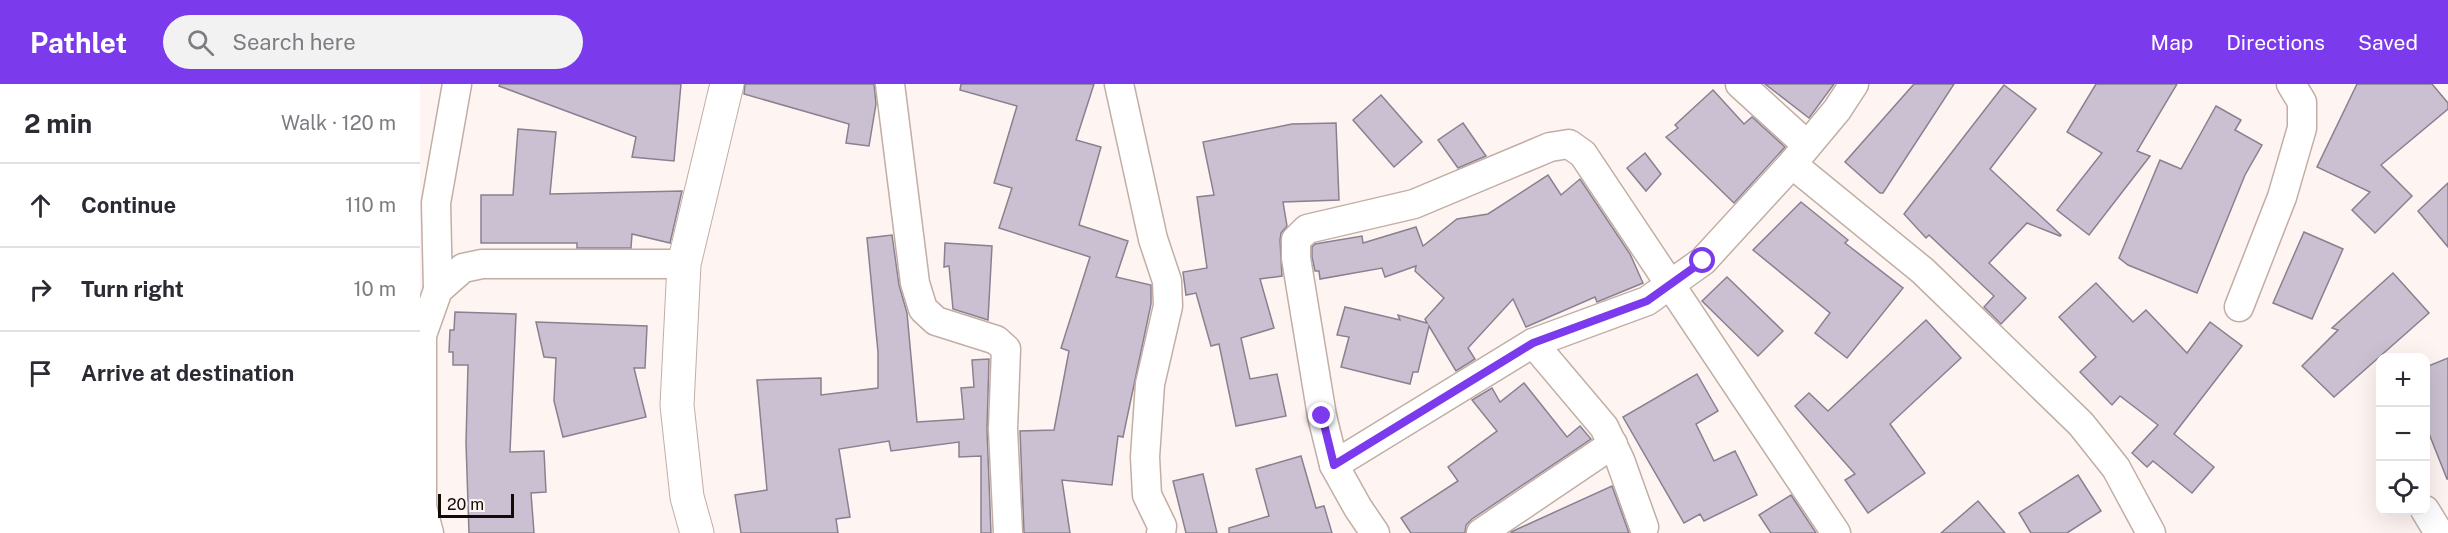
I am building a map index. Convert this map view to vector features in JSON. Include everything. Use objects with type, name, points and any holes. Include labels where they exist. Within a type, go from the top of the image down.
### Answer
[{"type":"main road","points":[[697,533],[687,497],[677,405],[684,264],[726,84]]},
{"type":"street","points":[[424,516],[422,335],[438,290],[436,203],[431,173],[457,84]]},
{"type":"street","points":[[890,84],[915,283],[923,309],[936,321],[996,340],[1006,349],[1003,429],[1008,533]]},
{"type":"street","points":[[1119,84],[1153,238],[1167,281],[1167,306],[1150,384],[1145,457],[1147,495],[1162,526],[1161,533]]},
{"type":"street","points":[[1740,84],[1800,154],[2081,424],[2116,468],[2151,533]]},
{"type":"street","points":[[1334,465],[1533,343],[1647,301],[1703,261],[1800,154],[1837,110],[1854,84]]},
{"type":"street","points":[[2239,307],[2282,197],[2302,128],[2302,102],[2291,84]]},
{"type":"street","points":[[1375,533],[1334,465],[1322,416],[1296,258],[1296,240],[1308,229],[1414,204],[1550,147],[1569,144],[1583,154],[1836,533]]},
{"type":"street","points":[[438,290],[463,267],[482,264],[684,264]]},
{"type":"street","points":[[1533,343],[1604,427],[1613,444],[1644,526]]},
{"type":"street","points":[[1481,533],[1613,444]]},
{"type":"street","points":[[2428,515],[2439,533]]},
{"type":"building","points":[[500,84],[681,84],[674,161],[632,157],[636,137],[499,86]]},
{"type":"building","points":[[745,84],[874,84],[876,104],[869,146],[846,143],[849,124],[744,94]]},
{"type":"building","points":[[961,84],[1094,84],[1076,140],[1101,147],[1079,225],[1128,241],[1116,277],[1151,285],[1151,304],[1123,437],[1118,436],[1112,485],[1062,480],[1070,533],[1024,533],[1020,431],[1054,430],[1069,351],[1061,348],[1090,257],[999,228],[1012,188],[994,183],[1017,106],[960,90]]},
{"type":"building","points":[[1765,84],[1834,84],[1809,118]]},
{"type":"building","points":[[1914,84],[1954,84],[1883,193],[1880,193],[1845,162]]},
{"type":"building","points":[[2096,84],[2177,84],[2137,151],[2150,156],[2089,235],[2057,210],[2102,153],[2067,132]]},
{"type":"building","points":[[2357,84],[2432,84],[2448,103],[2448,109],[2381,165],[2412,196],[2375,233],[2352,210],[2370,192],[2317,167]]},
{"type":"building","points":[[2004,85],[2036,109],[1990,169],[2061,235],[2027,223],[1989,263],[2026,298],[2001,324],[1984,307],[1994,296],[1929,235],[1926,238],[1904,214]]},
{"type":"building","points":[[1713,90],[1744,124],[1752,117],[1785,147],[1734,203],[1666,137],[1678,128],[1675,125]]},
{"type":"building","points":[[1381,95],[1422,142],[1394,167],[1353,120]]},
{"type":"building","points":[[2216,106],[2241,120],[2235,130],[2262,145],[2245,175],[2197,293],[2128,265],[2119,258],[2160,160],[2181,169]]},
{"type":"building","points":[[1336,123],[1339,200],[1283,202],[1287,226],[1281,233],[1280,240],[1282,276],[1260,279],[1274,328],[1241,338],[1250,379],[1277,374],[1286,416],[1236,426],[1219,344],[1211,346],[1196,293],[1186,295],[1183,272],[1207,268],[1197,197],[1214,195],[1203,142],[1292,124]]},
{"type":"building","points":[[1463,123],[1486,156],[1458,168],[1438,140]]},
{"type":"building","points":[[518,129],[556,132],[550,194],[682,191],[670,243],[632,234],[631,248],[577,248],[577,243],[481,243],[481,195],[513,195]]},
{"type":"building","points":[[1645,153],[1661,174],[1646,191],[1627,168]]},
{"type":"building","points":[[1548,175],[1561,195],[1580,179],[1630,254],[1643,283],[1597,302],[1595,297],[1526,327],[1513,299],[1468,348],[1475,359],[1456,371],[1429,326],[1418,372],[1413,372],[1410,384],[1341,367],[1349,337],[1337,335],[1345,307],[1400,320],[1398,315],[1427,323],[1425,319],[1444,298],[1415,271],[1416,266],[1385,277],[1382,268],[1320,279],[1319,271],[1315,271],[1312,257],[1312,247],[1315,244],[1362,236],[1363,243],[1416,227],[1423,246],[1457,219],[1488,214]]},
{"type":"building","points":[[2448,183],[2448,247],[2418,211]]},
{"type":"building","points":[[1801,202],[1848,240],[1845,243],[1903,288],[1847,358],[1815,333],[1830,313],[1753,250]]},
{"type":"building","points":[[2304,232],[2343,249],[2312,319],[2273,303]]},
{"type":"building","points":[[892,235],[899,285],[907,313],[917,422],[964,419],[961,388],[974,387],[972,360],[989,359],[987,430],[991,533],[981,533],[981,456],[959,457],[959,442],[891,451],[889,441],[839,449],[850,517],[836,519],[838,533],[741,533],[735,495],[767,490],[757,380],[821,378],[821,395],[878,388],[878,352],[867,238]]},
{"type":"building","points":[[945,243],[992,246],[988,320],[953,309],[949,266],[944,267]]},
{"type":"building","points":[[2393,273],[2429,313],[2384,353],[2376,353],[2376,360],[2334,397],[2302,366],[2338,330],[2332,328]]},
{"type":"building","points":[[1727,277],[1783,331],[1758,356],[1702,301]]},
{"type":"building","points":[[2096,283],[2133,322],[2146,310],[2187,353],[2210,322],[2242,346],[2174,434],[2214,467],[2192,493],[2153,461],[2147,467],[2132,453],[2158,425],[2120,396],[2112,405],[2080,372],[2096,357],[2059,317]]},
{"type":"building","points":[[455,312],[516,314],[510,452],[544,451],[546,492],[531,493],[534,533],[469,533],[466,443],[468,365],[453,365],[453,352],[449,352],[450,330],[454,330]]},
{"type":"building","points":[[1926,320],[1961,358],[1890,424],[1925,473],[1868,513],[1845,480],[1855,474],[1795,406],[1809,393],[1828,411]]},
{"type":"building","points":[[536,322],[647,326],[645,368],[634,368],[646,417],[563,437],[554,401],[556,358],[544,357]]},
{"type":"building","points":[[2448,358],[2448,479],[2430,436],[2430,365]]},
{"type":"building","points":[[1697,374],[1718,411],[1696,424],[1714,461],[1735,451],[1757,495],[1704,521],[1700,514],[1684,523],[1623,417]]},
{"type":"building","points":[[1524,383],[1567,437],[1580,426],[1591,439],[1472,519],[1466,525],[1465,533],[1411,533],[1401,518],[1458,481],[1448,467],[1497,431],[1472,400],[1492,388],[1500,402]]},
{"type":"building","points":[[1301,456],[1316,508],[1324,506],[1332,533],[1229,533],[1229,528],[1269,516],[1256,469]]},
{"type":"building","points":[[1203,474],[1217,533],[1186,533],[1173,481]]},
{"type":"building","points":[[2078,475],[2101,511],[2067,533],[2031,533],[2019,513]]},
{"type":"building","points":[[1612,486],[1629,533],[1511,533],[1511,532]]},
{"type":"building","points":[[1791,495],[1816,533],[1771,533],[1759,515]]},
{"type":"building","points":[[1978,501],[2005,533],[1941,533]]},
{"type":"route","points":[[1322,416],[1334,465],[1533,343],[1647,301],[1703,261]]}]
